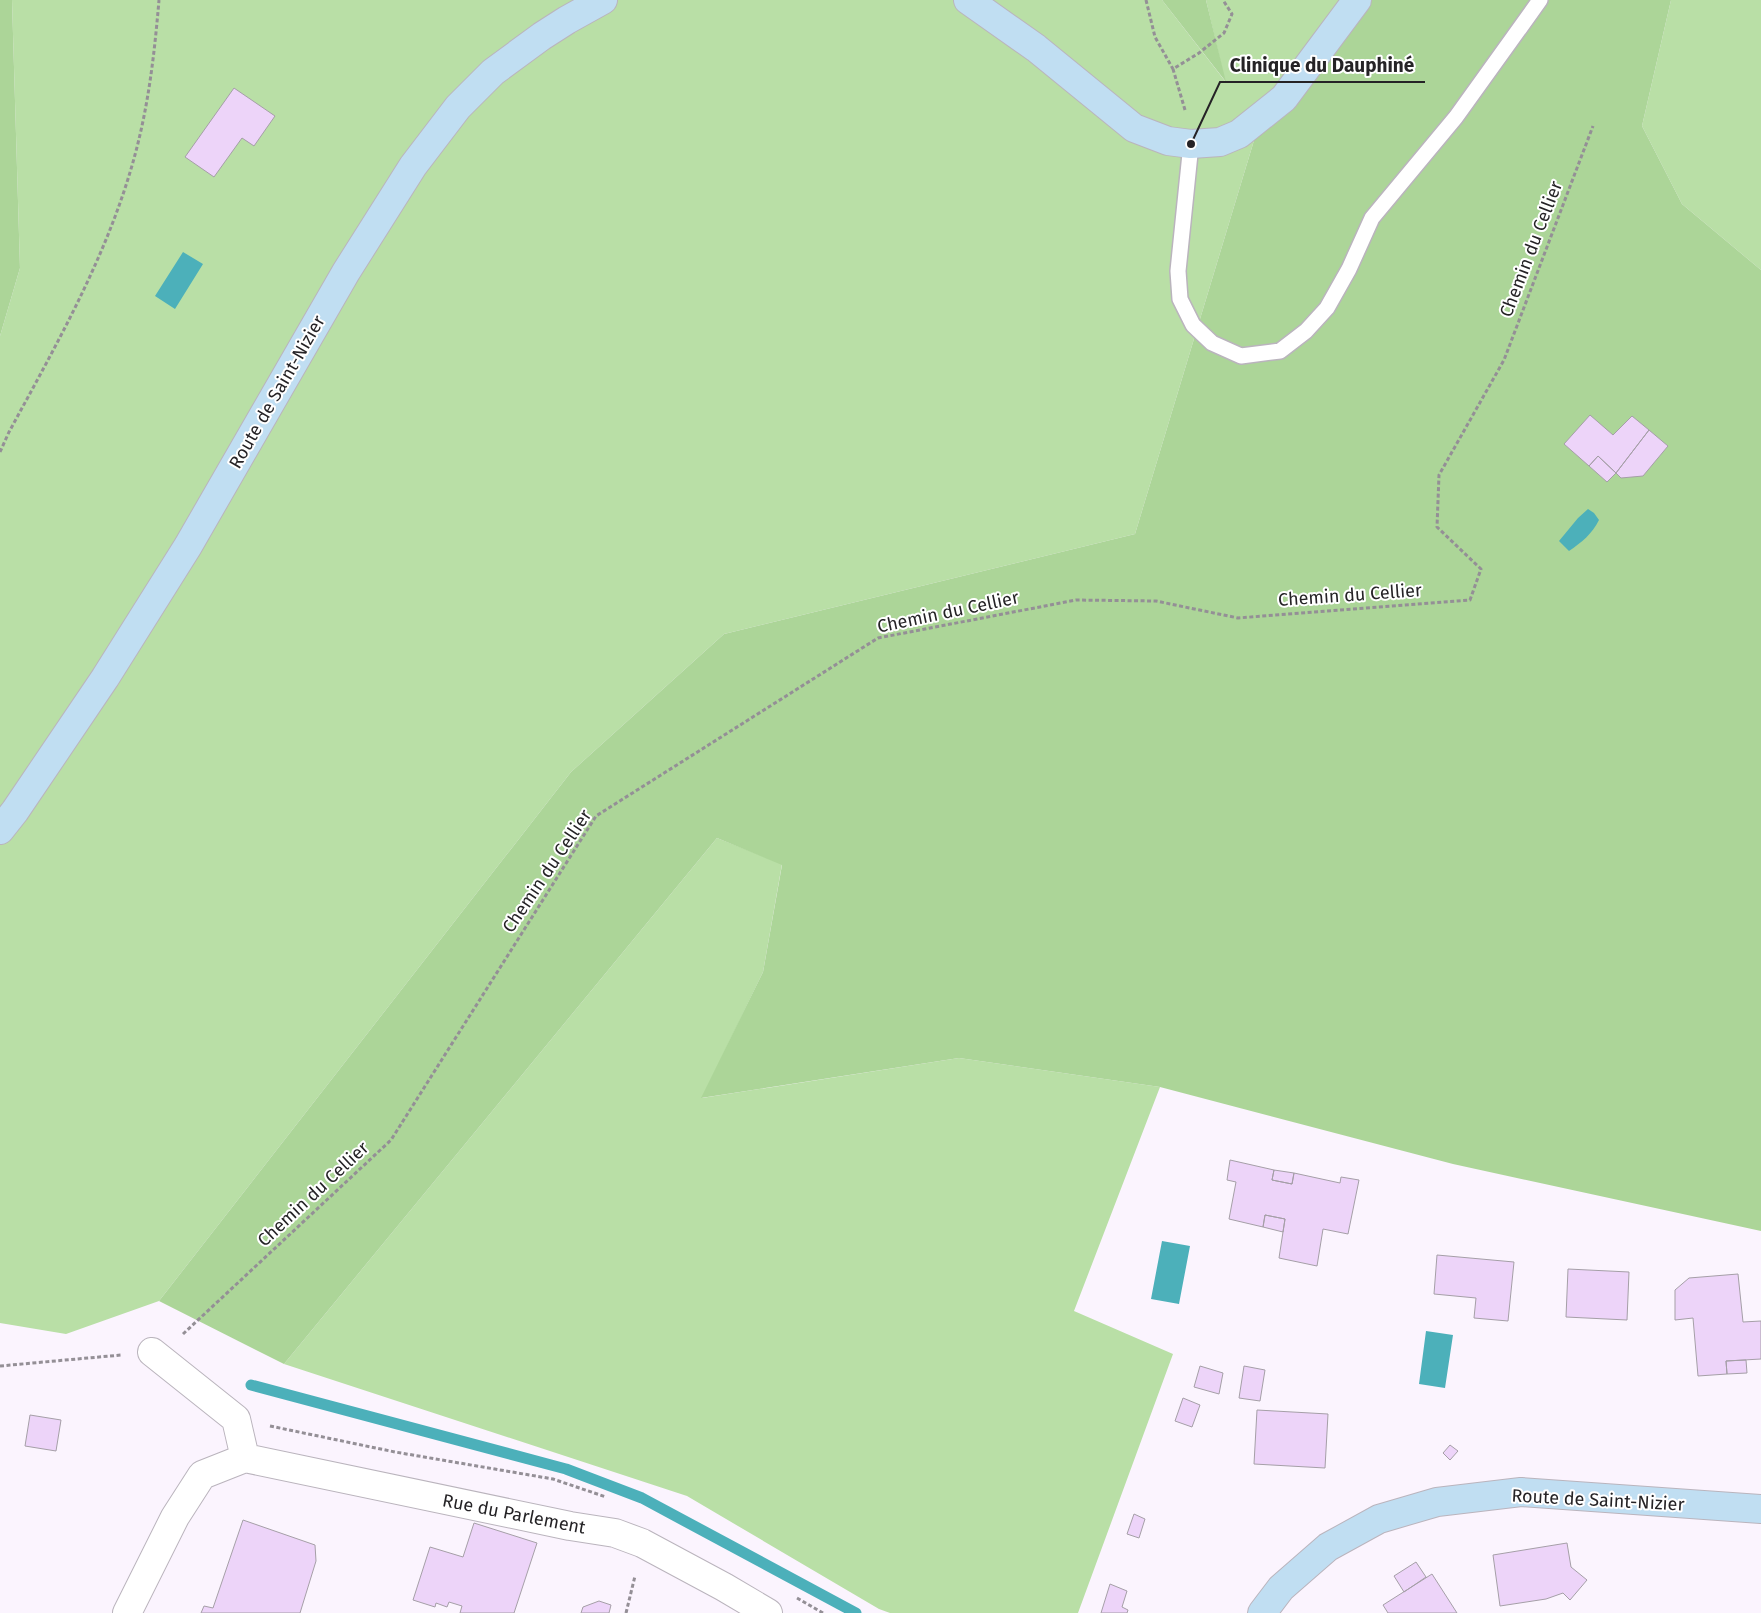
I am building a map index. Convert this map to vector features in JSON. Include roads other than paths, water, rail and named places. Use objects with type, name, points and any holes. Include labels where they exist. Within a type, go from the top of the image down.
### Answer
[{"type":"main road","name":"Route de Saint-Nizier","points":[[0,830],[105,678],[188,546],[346,272],[413,166],[458,107],[493,72],[559,25],[603,0]]},
{"type":"main road","points":[[968,0],[1036,48],[1134,128],[1168,140],[1191,144],[1220,142],[1238,134],[1284,98],[1357,0]]},
{"type":"main road","name":"Route de Saint-Nizier","points":[[1262,1613],[1281,1588],[1328,1548],[1379,1519],[1438,1502],[1521,1492],[1761,1509]]},
{"type":"street","points":[[127,1613],[175,1517],[202,1475],[244,1458],[236,1419],[152,1352]]},
{"type":"street","name":"Rue du Parlement","points":[[244,1458],[570,1526],[615,1533],[642,1543],[768,1613]]},
{"type":"lane","points":[[1191,144],[1178,271],[1180,299],[1193,325],[1212,343],[1241,356],[1280,351],[1306,331],[1327,308],[1349,269],[1372,218],[1456,117],[1540,0]]},
{"type":"water","points":[[183,252],[203,264],[175,309],[155,296]]},
{"type":"water","points":[[1588,509],[1599,520],[1586,537],[1569,551],[1559,541]]},
{"type":"water","points":[[1162,1241],[1190,1246],[1179,1304],[1151,1299]]},
{"type":"water","points":[[1426,1331],[1453,1335],[1445,1388],[1419,1384]]},
{"type":"waterway","points":[[251,1385],[566,1469],[642,1498],[856,1613]]},
{"type":"place","name":"Clinique du Dauphiné","points":[[1191,144]]}]
